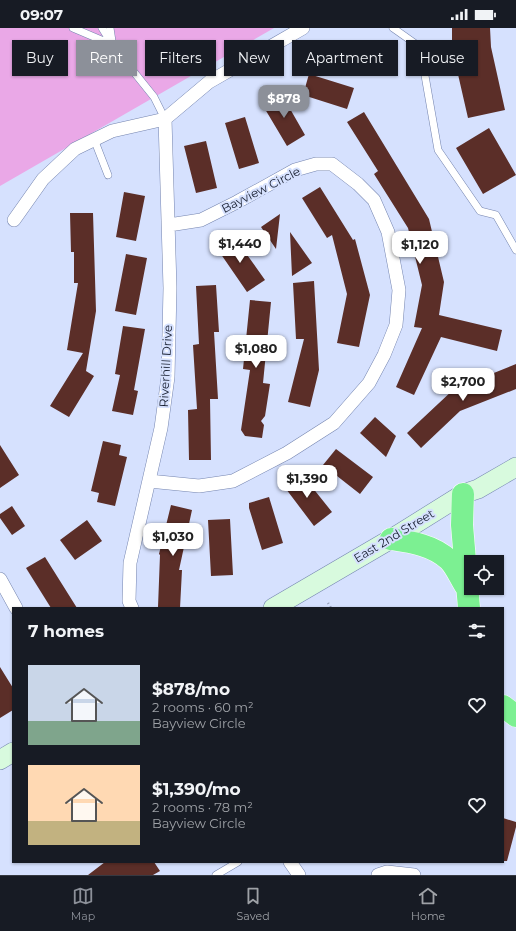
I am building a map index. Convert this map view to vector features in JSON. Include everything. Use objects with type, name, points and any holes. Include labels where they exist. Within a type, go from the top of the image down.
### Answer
[{"type":"highway","points":[[463,494],[462,525],[468,599]]},
{"type":"highway","points":[[391,539],[411,542],[438,551],[450,561],[468,599]]},
{"type":"highway","points":[[504,707],[516,716]]},
{"type":"main road","name":"East 2nd Street","points":[[275,607],[391,539],[463,494],[478,489],[516,467]]},
{"type":"main road","points":[[0,760],[12,753]]},
{"type":"street","points":[[14,220],[43,180],[75,149],[112,131],[165,119],[209,82],[303,28]]},
{"type":"street","name":"Riverhill Drive","points":[[132,607],[129,601],[130,563],[161,428],[168,377],[170,288],[165,119]]},
{"type":"street","name":"Bayview Circle","points":[[150,481],[199,486],[233,480],[287,454],[334,423],[369,383],[384,355],[396,325],[399,290],[388,232],[374,200],[358,184],[332,164],[316,164],[295,170],[201,220],[169,225]]},
{"type":"street","points":[[0,579],[15,607]]},
{"type":"street","points":[[291,863],[299,875]]},
{"type":"street","points":[[378,875],[387,872],[414,875]]},
{"type":"lane","points":[[73,28],[100,40]]},
{"type":"lane","points":[[102,28],[109,40]]},
{"type":"lane","points":[[110,28],[112,40]]},
{"type":"lane","points":[[393,28],[420,47],[438,150],[480,211],[496,215],[516,250]]},
{"type":"lane","points":[[137,76],[154,97],[165,119]]},
{"type":"lane","points":[[94,140],[108,175]]},
{"type":"lane","points":[[216,875],[236,863]]},
{"type":"path","points":[[328,603],[330,607]]},
{"type":"shaded area","points":[[0,28],[274,28],[253,40],[224,40],[224,57],[216,61],[216,40],[145,40],[145,76],[191,76],[0,186]]},
{"type":"building","points":[[452,28],[490,28],[491,47],[505,110],[468,118],[458,76],[478,76],[478,40],[452,40]]},
{"type":"building","points":[[308,76],[315,76],[354,88],[347,109],[303,95]]},
{"type":"building","points":[[281,93],[305,135],[287,146],[262,104]]},
{"type":"building","points":[[364,112],[429,219],[444,282],[439,315],[502,330],[497,351],[441,337],[414,395],[396,387],[422,328],[414,327],[422,285],[408,228],[374,174],[378,171],[347,122]]},
{"type":"building","points":[[245,117],[259,163],[239,169],[225,123]]},
{"type":"building","points":[[489,128],[516,175],[483,194],[456,148]]},
{"type":"building","points":[[206,141],[217,188],[196,193],[184,146]]},
{"type":"building","points":[[320,187],[353,240],[355,239],[370,295],[359,347],[337,343],[347,294],[332,235],[327,238],[302,198]]},
{"type":"building","points":[[124,192],[145,196],[136,241],[116,237]]},
{"type":"building","points":[[70,213],[93,213],[96,311],[86,371],[94,376],[69,417],[50,406],[83,353],[67,350],[78,283],[74,283],[74,252],[71,252]]},
{"type":"building","points":[[280,214],[276,249],[261,227]]},
{"type":"building","points":[[290,232],[312,263],[292,276]]},
{"type":"building","points":[[233,235],[265,280],[247,292],[216,247]]},
{"type":"building","points":[[126,254],[147,258],[136,315],[115,311]]},
{"type":"building","points":[[314,281],[319,370],[310,407],[288,402],[304,339],[296,339],[293,283]]},
{"type":"building","points":[[216,285],[219,332],[214,332],[218,399],[210,399],[211,460],[189,460],[188,410],[197,409],[193,345],[199,344],[196,286]]},
{"type":"building","points":[[250,300],[271,302],[263,383],[270,384],[265,416],[261,421],[264,425],[262,438],[245,436],[241,430],[250,370],[243,369]]},
{"type":"building","points":[[123,326],[145,329],[134,390],[138,391],[133,415],[112,411],[120,375],[115,374]]},
{"type":"building","points":[[516,364],[516,389],[460,411],[421,448],[407,433],[454,389]]},
{"type":"building","points":[[375,417],[396,436],[386,457],[360,433]]},
{"type":"building","points":[[103,441],[121,445],[119,455],[127,457],[115,506],[97,502],[99,493],[91,491]]},
{"type":"building","points":[[0,445],[19,475],[0,488]]},
{"type":"building","points":[[336,449],[373,477],[360,494],[323,465]]},
{"type":"building","points":[[300,472],[332,512],[314,526],[283,485]]},
{"type":"building","points":[[269,497],[283,543],[262,550],[249,508],[249,503]]},
{"type":"building","points":[[171,505],[192,510],[179,570],[182,570],[180,607],[158,607],[159,554]]},
{"type":"building","points":[[12,506],[25,526],[12,535],[0,518],[0,514]]},
{"type":"building","points":[[230,519],[233,575],[211,576],[208,520]]},
{"type":"building","points":[[87,520],[102,541],[75,560],[60,540]]},
{"type":"building","points":[[45,557],[76,607],[50,607],[26,568]]},
{"type":"building","points":[[0,667],[12,686],[12,711],[0,718]]},
{"type":"building","points":[[504,818],[516,822],[507,861],[504,861]]},
{"type":"building","points":[[104,863],[155,863],[160,871],[153,875],[88,875]]}]
